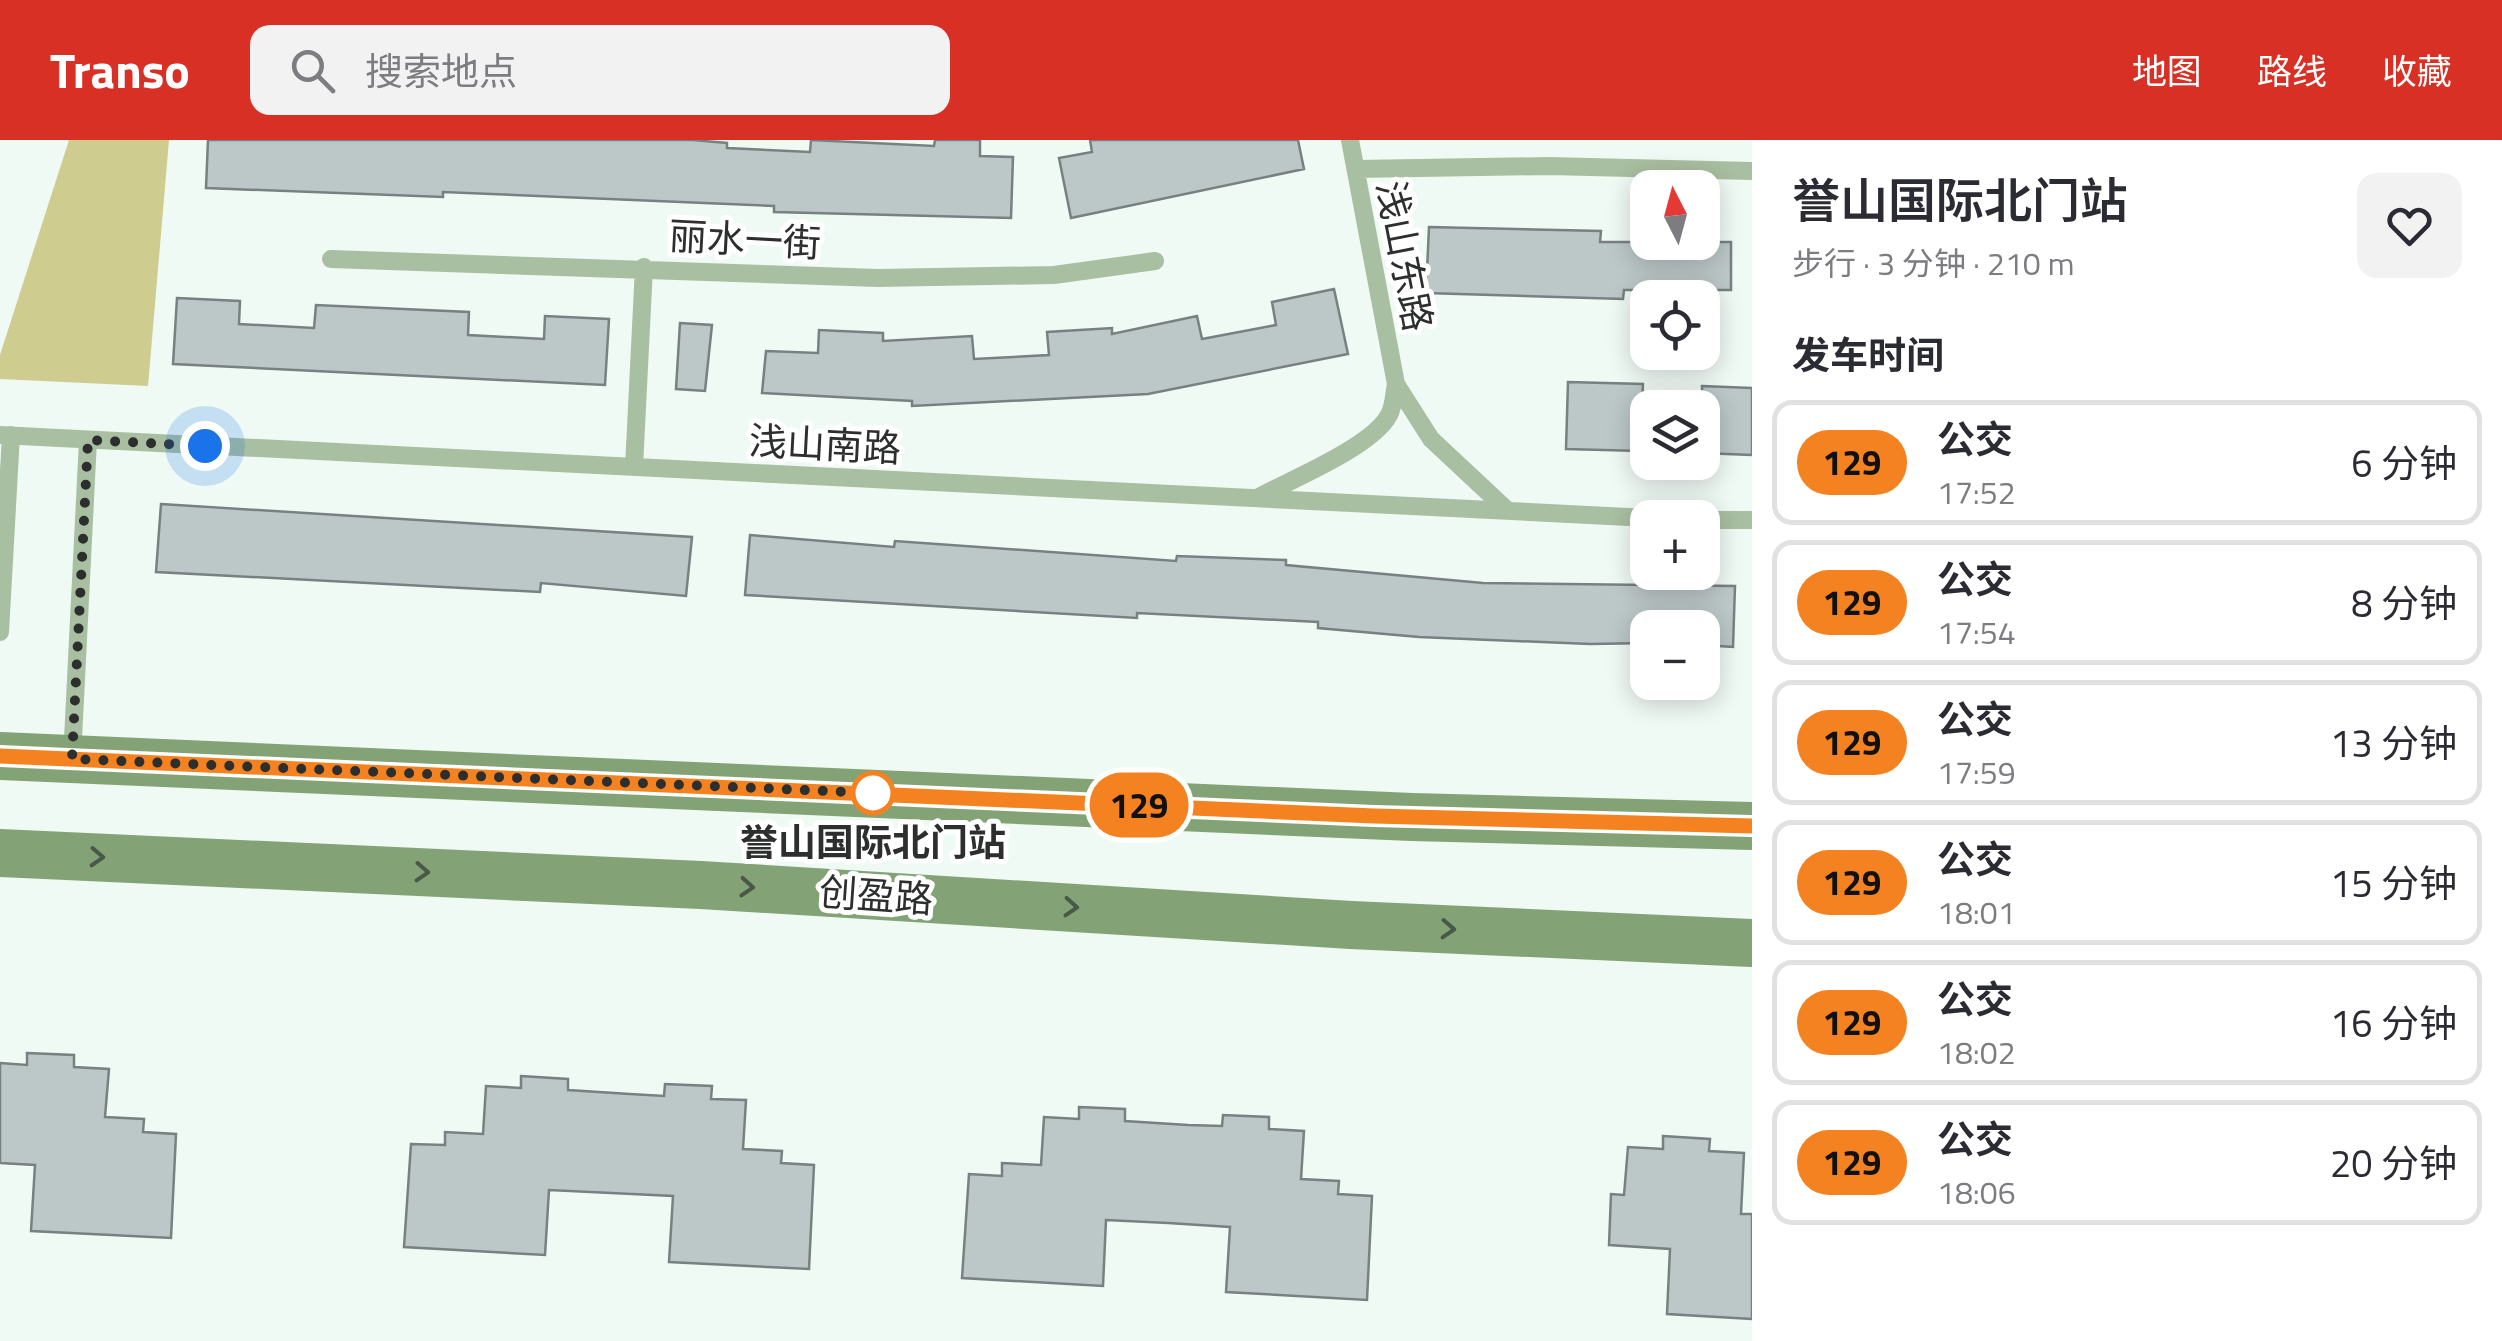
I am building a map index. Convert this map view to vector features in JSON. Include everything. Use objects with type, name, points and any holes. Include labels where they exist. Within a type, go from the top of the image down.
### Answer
[{"type":"street","points":[[0,756],[1392,816],[1752,826]]},
{"type":"street","name":"创盈路","points":[[0,852],[721,886],[1351,924],[1752,943]]},
{"type":"lane","name":"浅山东路","points":[[1256,498],[1376,430],[1390,414],[1396,384],[1350,140]]},
{"type":"lane","points":[[1356,169],[1510,166],[1752,171]]},
{"type":"lane","name":"丽水一街","points":[[330,260],[644,267],[878,278],[1054,275],[1155,261]]},
{"type":"lane","points":[[634,467],[644,267]]},
{"type":"lane","name":"浅山东路","points":[[1396,384],[1432,439],[1507,510]]},
{"type":"lane","points":[[0,632],[6,435]]},
{"type":"lane","name":"浅山南路","points":[[6,435],[1630,517]]},
{"type":"lane","points":[[72,759],[88,440]]},
{"type":"lane","points":[[1720,520],[1752,520]]},
{"type":"shaded area","points":[[69,140],[169,140],[148,386],[0,379],[0,355]]},
{"type":"building","points":[[208,140],[693,140],[727,143],[727,148],[810,152],[811,140],[934,146],[935,140],[980,140],[980,156],[1013,157],[1011,218],[774,212],[774,206],[443,192],[443,197],[206,188]]},
{"type":"building","points":[[1090,140],[1298,140],[1304,169],[1071,218],[1059,158],[1092,152]]},
{"type":"building","points":[[1429,227],[1601,231],[1600,242],[1630,242],[1630,260],[1720,260],[1720,242],[1731,242],[1731,290],[1720,290],[1720,280],[1630,280],[1630,290],[1624,290],[1623,299],[1426,293]]},
{"type":"building","points":[[1334,289],[1348,354],[1148,394],[912,406],[912,401],[762,393],[766,351],[818,353],[819,330],[883,333],[883,341],[972,336],[974,359],[1049,355],[1047,332],[1112,328],[1112,334],[1197,316],[1202,339],[1276,325],[1272,302]]},
{"type":"building","points":[[177,298],[240,301],[239,324],[314,328],[316,305],[469,312],[468,335],[544,339],[545,316],[609,319],[605,385],[173,364]]},
{"type":"building","points":[[680,323],[712,325],[705,391],[676,389]]},
{"type":"building","points":[[1568,382],[1643,384],[1643,390],[1630,390],[1630,451],[1566,449]]},
{"type":"building","points":[[1702,386],[1752,388],[1752,455],[1720,454],[1720,390],[1702,390]]},
{"type":"building","points":[[161,504],[692,537],[686,596],[541,583],[540,592],[156,572]]},
{"type":"building","points":[[750,535],[894,547],[895,541],[1176,561],[1177,556],[1286,560],[1286,565],[1483,583],[1630,585],[1630,590],[1720,590],[1720,586],[1735,586],[1733,647],[1720,646],[1720,610],[1630,610],[1630,643],[1590,644],[1419,637],[1318,628],[1318,622],[1137,613],[1137,618],[745,595]]},
{"type":"building","points":[[27,1053],[74,1055],[74,1067],[109,1069],[105,1117],[144,1119],[143,1132],[176,1134],[171,1238],[31,1231],[35,1165],[0,1163],[0,1063],[27,1065]]},
{"type":"building","points":[[521,1076],[568,1079],[568,1090],[664,1096],[665,1084],[712,1086],[711,1099],[746,1100],[743,1149],[782,1151],[781,1163],[814,1165],[809,1269],[669,1262],[673,1196],[549,1190],[545,1255],[404,1247],[411,1144],[445,1145],[445,1132],[483,1134],[486,1086],[521,1088]]},
{"type":"building","points":[[1079,1107],[1125,1109],[1125,1121],[1188,1125],[1222,1126],[1223,1115],[1269,1117],[1269,1129],[1304,1131],[1301,1179],[1339,1181],[1338,1194],[1372,1196],[1367,1300],[1226,1292],[1230,1227],[1168,1223],[1106,1220],[1103,1286],[962,1278],[969,1174],[1002,1176],[1002,1163],[1041,1165],[1044,1117],[1079,1119]]},
{"type":"building","points":[[1663,1136],[1710,1139],[1709,1151],[1744,1153],[1741,1214],[1752,1214],[1752,1319],[1667,1314],[1670,1249],[1609,1245],[1611,1194],[1624,1195],[1628,1147],[1663,1149]]},
{"type":"bus line","name":"129","points":[[0,756],[1374,816],[1752,826]]},
{"type":"place","name":"誉山国际北门站","points":[[873,793]]},
{"type":"route","points":[[205,446],[88,440],[72,759],[873,793]]}]
